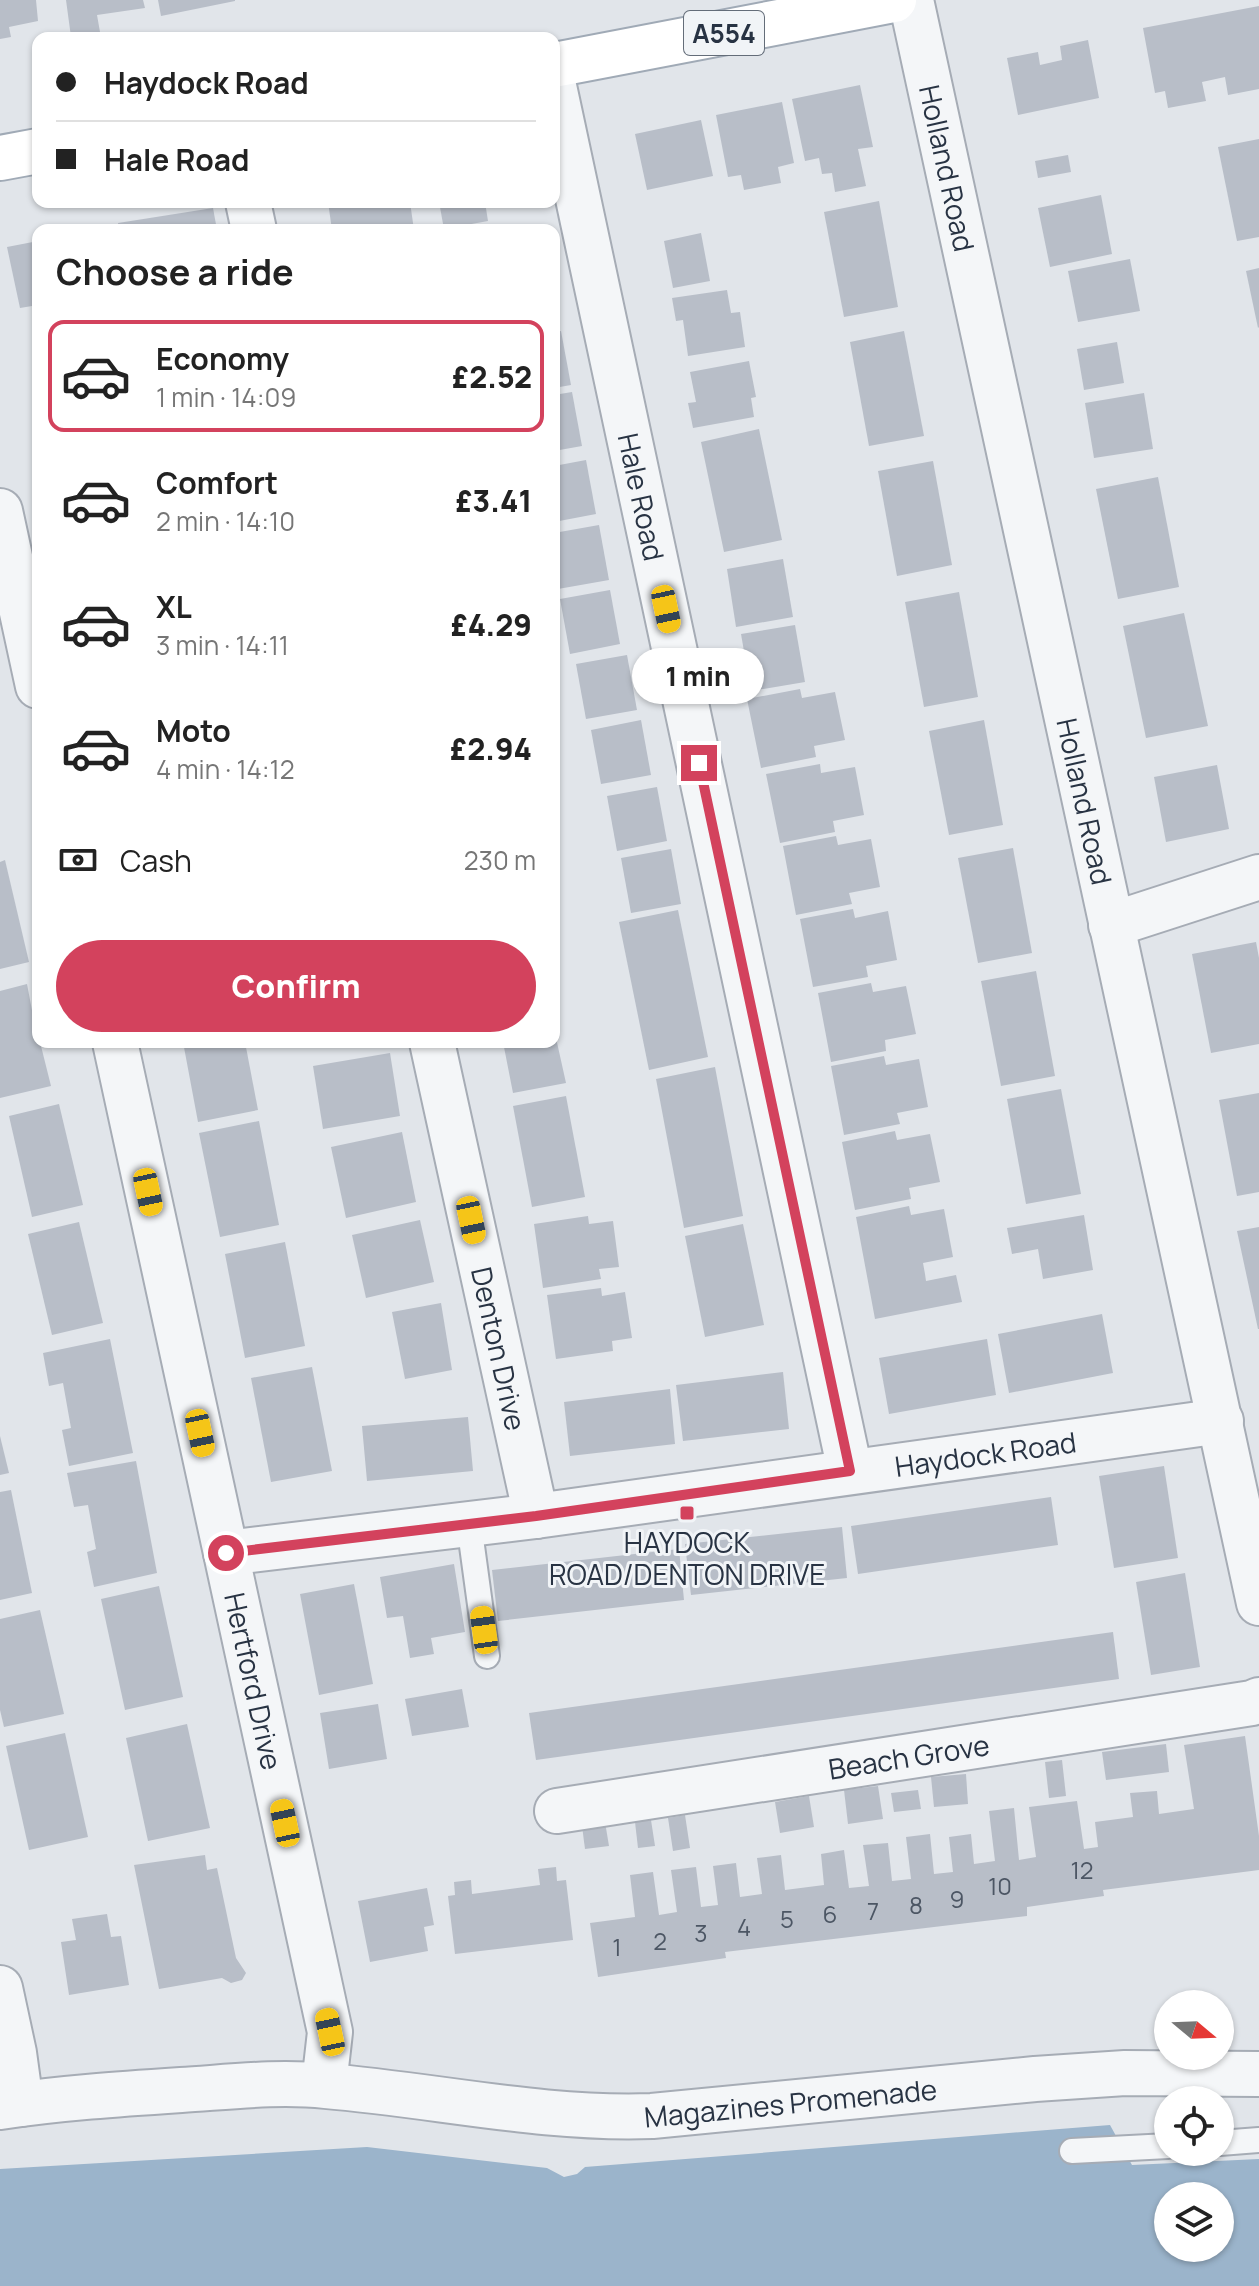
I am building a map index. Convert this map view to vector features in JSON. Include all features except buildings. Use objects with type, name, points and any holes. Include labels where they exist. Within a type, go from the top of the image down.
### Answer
[{"type":"main road","name":"A554","points":[[560,64],[850,4],[894,0]]},
{"type":"main road","points":[[0,158],[32,152]]},
{"type":"street","name":"Holland Road","points":[[911,0],[1259,1603]]},
{"type":"street","name":"Hale Road","points":[[560,114],[850,1471]]},
{"type":"street","points":[[0,511],[32,658]]},
{"type":"street","points":[[1111,925],[1259,877]]},
{"type":"street","name":"Hertford Drive","points":[[116,1048],[330,2032],[324,2085]]},
{"type":"street","name":"Denton Drive","points":[[433,1048],[536,1516]]},
{"type":"street","name":"Haydock Road","points":[[226,1553],[536,1516],[1221,1421]]},
{"type":"street","name":"Beach Grove","points":[[557,1811],[1259,1700]]},
{"type":"street","points":[[0,1988],[14,2053],[11,2106]]},
{"type":"street","name":"Magazines Promenade","points":[[11,2106],[252,2085],[324,2085],[533,2113],[615,2118],[1035,2079],[1125,2073],[1259,2074]]},
{"type":"lane","points":[[469,1524],[487,1656]]},
{"type":"lane","points":[[1234,2142],[1259,2140]]},
{"type":"lane","points":[[1072,2151],[1154,2147]]},
{"type":"water","points":[[1110,2125],[1132,2165],[1234,2166],[1234,2160],[1259,2159],[1259,2286],[0,2286],[0,2169],[367,2147],[547,2168],[564,2177],[577,2174],[585,2167]]},
{"type":"place","name":"HAYDOCK ROAD/DENTON DRIVE","points":[[687,1513]]},
{"type":"route","points":[[226,1553],[536,1516],[850,1471],[699,763]]}]
